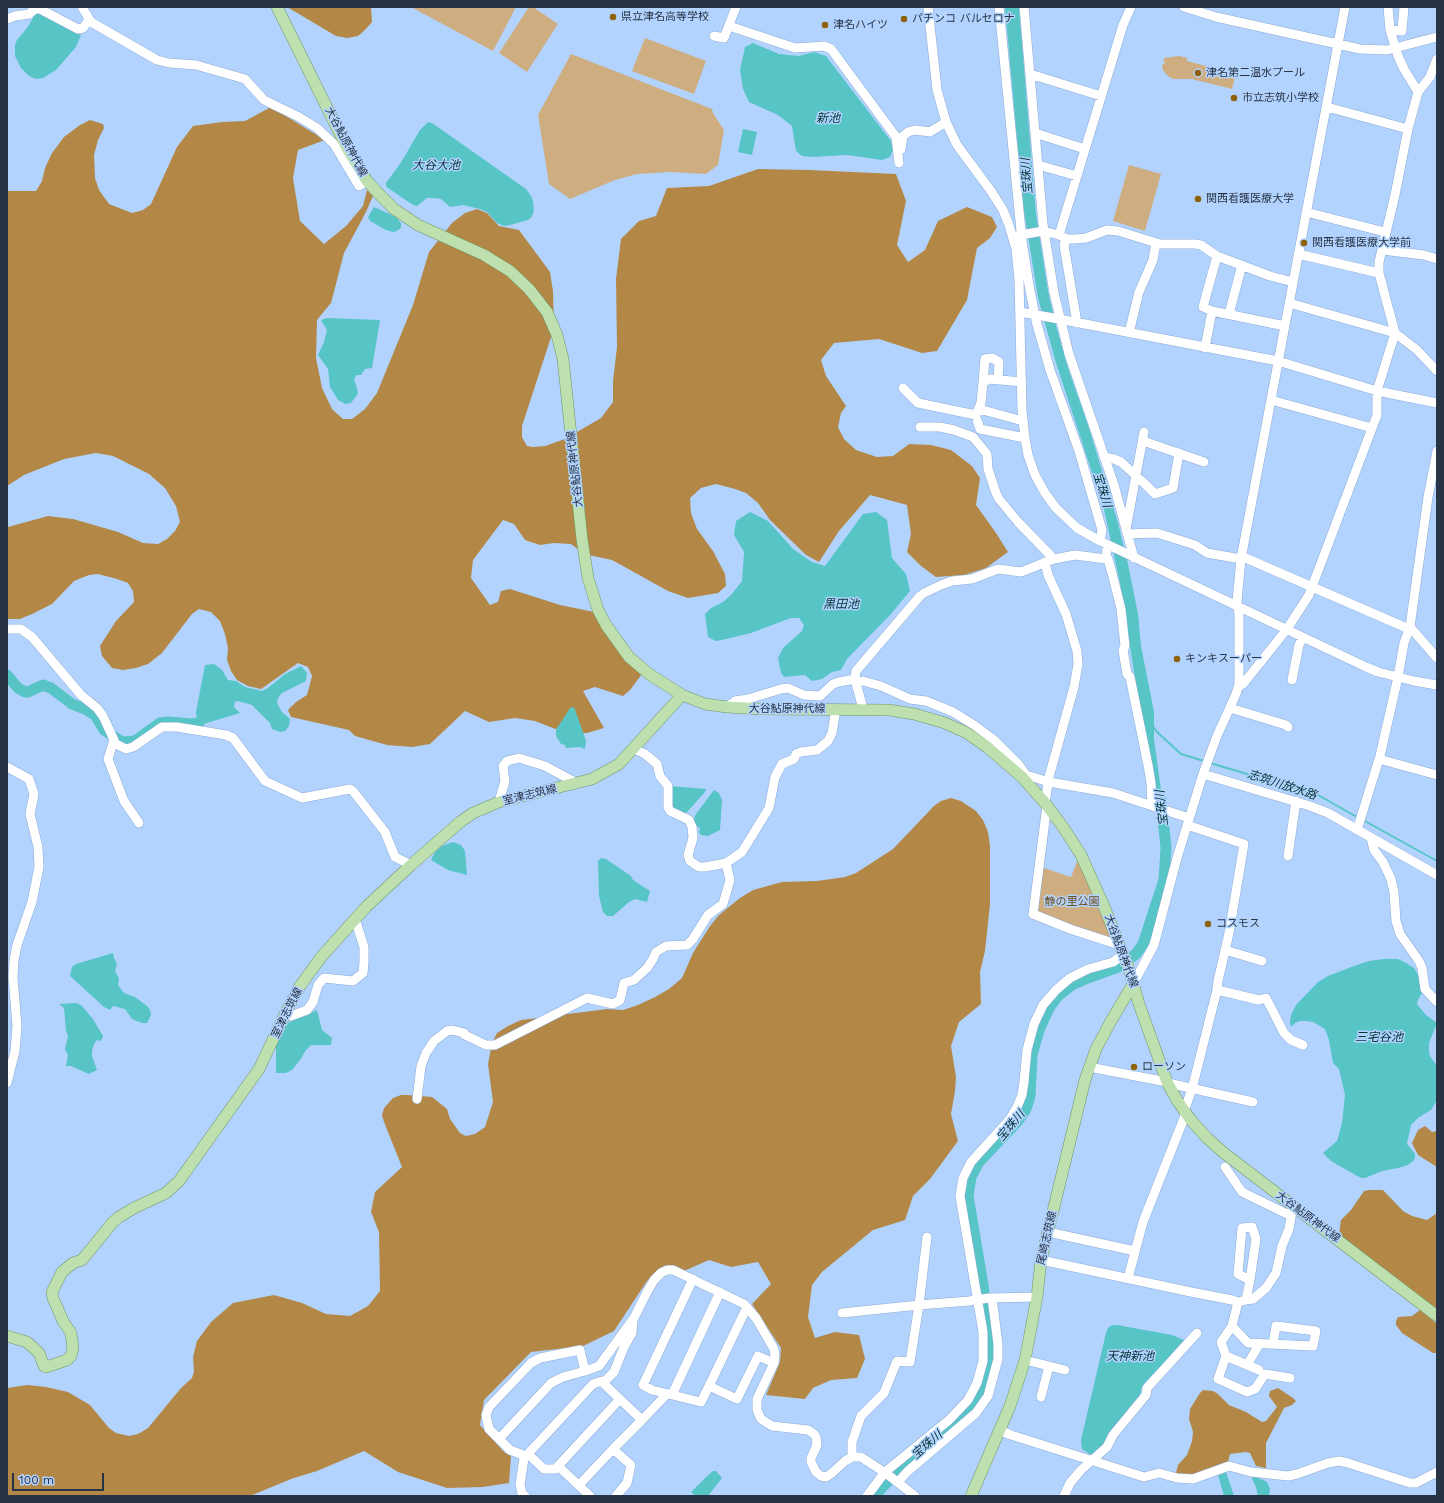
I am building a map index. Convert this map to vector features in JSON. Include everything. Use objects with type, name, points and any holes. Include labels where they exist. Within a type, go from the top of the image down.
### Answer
[{"type":"main road","name":"大谷鮎原神代線","points":[[277,7],[348,150],[367,181],[386,202],[410,220],[484,255],[510,271],[529,289],[547,312],[557,335],[563,359],[585,564],[588,578],[598,610],[613,636],[638,666],[682,695],[705,704],[727,707],[768,709],[889,710],[914,714],[945,723],[978,740],[1024,776],[1063,827],[1084,862],[1103,904],[1119,945],[1122,957],[1129,969],[1167,1083],[1185,1112],[1198,1129],[1224,1153],[1294,1210],[1437,1316]]},
{"type":"main road","name":"室津志筑線","points":[[7,1336],[27,1342],[38,1354],[46,1367],[67,1360],[71,1356],[73,1348],[71,1333],[63,1321],[52,1292],[58,1278],[70,1265],[82,1260],[113,1222],[119,1217],[130,1210],[166,1193],[180,1181],[259,1069],[285,1013],[305,979],[322,956],[366,907],[411,865],[473,813],[499,802],[592,780],[619,764],[682,695]]},
{"type":"main road","name":"尾崎志筑線","points":[[971,1496],[1010,1406],[1025,1360],[1037,1297],[1041,1260],[1074,1124],[1090,1067],[1096,1049],[1133,984]]},
{"type":"street","points":[[82,7],[89,20],[161,61],[196,65],[245,79],[264,100],[299,117],[316,128],[334,144],[359,186],[367,181]]},
{"type":"street","points":[[714,36],[724,38],[736,7]]},
{"type":"street","points":[[928,7],[937,90],[946,122],[965,157],[997,200],[1019,235],[1050,370],[1081,459],[1102,530],[1106,559],[1108,559],[1112,572],[1120,609],[1125,646],[1123,650],[1127,674],[1130,676],[1148,765],[1153,805]]},
{"type":"street","points":[[999,7],[1019,235],[1018,266],[1024,438],[1035,475],[1050,500],[1070,522],[1089,536],[1103,543],[1366,667],[1398,677],[1437,685]]},
{"type":"street","points":[[1024,7],[1044,231],[1054,293],[1069,354],[1104,457],[1127,532],[1131,556]]},
{"type":"street","points":[[1077,322],[1063,237],[1077,176],[1101,96],[1131,7]]},
{"type":"street","points":[[1184,7],[1216,17],[1369,50],[1387,50],[1434,38]]},
{"type":"street","points":[[1133,984],[1154,945],[1188,821],[1211,752],[1238,687],[1239,615],[1237,606],[1241,557],[1345,7]]},
{"type":"street","points":[[1388,7],[1390,30],[1400,62],[1418,92]]},
{"type":"street","points":[[1390,30],[1402,30],[1404,7]]},
{"type":"street","points":[[7,19],[29,14],[35,9],[40,9],[78,29],[83,28],[89,20]]},
{"type":"street","points":[[729,26],[796,48],[824,46],[831,49],[896,137],[899,163],[902,140],[906,134],[915,130],[930,132],[946,122]]},
{"type":"street","points":[[1238,687],[1243,684],[1287,629],[1304,604],[1312,587],[1377,415],[1377,391],[1395,333],[1379,273],[1385,232],[1408,129],[1418,92],[1430,77],[1437,59]]},
{"type":"street","points":[[1030,74],[1101,96]]},
{"type":"street","points":[[1326,107],[1408,129]]},
{"type":"street","points":[[1035,133],[1085,149]]},
{"type":"street","points":[[1038,165],[1077,176]]},
{"type":"street","points":[[1306,212],[1385,232]]},
{"type":"street","points":[[1019,235],[1044,231],[1063,237],[1086,238],[1106,230],[1118,231],[1156,243],[1201,245],[1217,256],[1270,276],[1293,282]]},
{"type":"street","points":[[1129,333],[1139,292],[1153,260],[1156,243]]},
{"type":"street","points":[[1382,250],[1424,256],[1437,260]]},
{"type":"street","points":[[1298,254],[1379,273]]},
{"type":"street","points":[[1217,256],[1203,307],[1285,326]]},
{"type":"street","points":[[1229,314],[1242,265]]},
{"type":"street","points":[[1289,304],[1395,333],[1417,350],[1437,371]]},
{"type":"street","points":[[1205,348],[1212,310]]},
{"type":"street","points":[[1020,312],[1278,362],[1377,391],[1437,403]]},
{"type":"street","points":[[973,437],[983,382],[985,359],[992,358],[999,362],[998,380]]},
{"type":"street","points":[[983,382],[990,379],[1022,382]]},
{"type":"street","points":[[903,388],[918,403],[1023,421]]},
{"type":"street","points":[[1270,400],[1372,428]]},
{"type":"street","points":[[977,414],[980,429],[1024,438]]},
{"type":"street","points":[[920,427],[940,427],[973,437],[987,454],[988,469],[999,499],[1050,561],[1050,581],[1066,614],[1077,651],[1078,664],[1074,687],[1050,771],[1033,914],[1070,929],[1119,945]]},
{"type":"street","points":[[1127,532],[1144,432]]},
{"type":"street","points":[[1142,441],[1204,462]]},
{"type":"street","points":[[1359,826],[1379,759],[1398,677],[1404,643],[1410,628],[1428,497],[1437,451]]},
{"type":"street","points":[[1104,457],[1121,462],[1155,494],[1173,488],[1179,453]]},
{"type":"street","points":[[1127,532],[1157,533],[1195,545],[1207,553],[1241,557],[1410,628],[1437,658]]},
{"type":"street","points":[[863,709],[855,681],[856,671],[924,593],[952,581],[972,579],[992,570],[998,569],[1021,572],[1050,561],[1075,556],[1106,559]]},
{"type":"street","points":[[7,629],[21,629],[32,637],[81,695],[97,708],[103,716],[111,733],[114,744],[108,759],[124,801],[140,823]]},
{"type":"street","points":[[1292,680],[1299,646],[1303,637]]},
{"type":"street","points":[[727,707],[735,701],[748,699],[781,689],[788,688],[804,695],[820,696],[833,684],[839,682],[863,681],[881,686],[910,699],[926,701],[953,712],[994,740],[1019,765],[1024,776],[1049,782],[1113,793],[1153,805],[1168,810],[1188,821],[1244,844],[1217,990],[1192,1089],[1185,1112],[1143,1222],[1128,1278]]},
{"type":"street","points":[[1230,708],[1286,725],[1288,727]]},
{"type":"street","points":[[634,749],[645,754],[657,764],[660,776],[668,786],[668,807],[670,811],[689,820],[692,827],[693,838],[688,855],[690,861],[699,867],[726,863],[742,852],[769,808],[775,777],[782,764],[794,759],[796,754],[817,750],[828,741],[832,733],[836,709]]},
{"type":"street","points":[[114,744],[126,749],[133,747],[162,727],[177,726],[226,734],[235,740],[262,779],[302,798],[350,789],[353,791],[385,832],[391,850],[395,856],[411,865]]},
{"type":"street","points":[[499,802],[504,781],[503,766],[508,761],[519,758],[545,766],[571,780],[575,784]]},
{"type":"street","points":[[1379,759],[1437,775]]},
{"type":"street","points":[[7,768],[29,779],[34,794],[30,814],[38,847],[38,867],[32,902],[17,945],[14,960],[13,977],[17,1026],[15,1051],[7,1083]]},
{"type":"street","points":[[1204,773],[1296,801],[1359,826],[1371,838],[1437,875]]},
{"type":"street","points":[[1288,856],[1296,801]]},
{"type":"street","points":[[1371,838],[1374,850],[1383,862],[1391,879],[1394,892],[1396,921],[1400,934],[1419,961],[1422,968],[1425,989],[1437,1002]]},
{"type":"street","points":[[417,1099],[421,1066],[426,1053],[434,1041],[447,1031],[452,1030],[464,1033],[486,1046],[495,1044],[587,998],[613,1004],[620,1000],[624,983],[634,980],[647,968],[653,960],[656,952],[666,946],[686,945],[693,939],[708,915],[722,904],[730,880],[726,863]]},
{"type":"street","points":[[285,1013],[291,1016],[307,1010],[313,1002],[318,985],[324,978],[353,981],[362,973],[364,947],[355,919]]},
{"type":"street","points":[[1225,950],[1262,961]]},
{"type":"street","points":[[868,1496],[886,1473],[949,1420],[968,1400],[977,1383],[983,1361],[983,1339],[978,1299],[960,1196],[961,1184],[971,1162],[1007,1123],[1015,1111],[1022,1095],[1027,1050],[1032,1030],[1040,1010],[1056,990],[1070,978],[1088,969],[1113,962],[1122,957]]},
{"type":"street","points":[[1217,990],[1259,1000],[1266,998],[1284,1033],[1291,1040],[1303,1045]]},
{"type":"street","points":[[1090,1067],[1253,1102]]},
{"type":"street","points":[[1225,1167],[1242,1192],[1287,1214],[1294,1210]]},
{"type":"street","points":[[1041,1260],[1232,1300],[1242,1301],[1253,1299],[1266,1288],[1276,1273],[1282,1246],[1289,1229],[1294,1210]]},
{"type":"street","points":[[1250,1280],[1238,1274],[1242,1228],[1252,1227],[1256,1239],[1250,1280],[1232,1326],[1221,1342],[1226,1356],[1218,1379],[1247,1392],[1256,1389],[1265,1374],[1290,1378]]},
{"type":"street","points":[[1048,1232],[1135,1251]]},
{"type":"street","points":[[852,1457],[852,1442],[861,1416],[884,1393],[897,1361],[910,1362],[920,1305],[928,1237]]},
{"type":"street","points":[[499,1439],[551,1383],[563,1377],[591,1370],[601,1364],[634,1318],[647,1292],[661,1273],[667,1270],[673,1270],[744,1304],[756,1318],[774,1349],[775,1356],[774,1363],[758,1395],[756,1404],[757,1410],[761,1419],[772,1426],[808,1430],[814,1434],[817,1444],[811,1458],[811,1462],[816,1472],[821,1476],[826,1477],[844,1461],[852,1457],[861,1457],[886,1473],[915,1496]]},
{"type":"street","points":[[692,1279],[643,1385],[652,1390],[701,1402],[747,1307]]},
{"type":"street","points":[[578,1485],[669,1394],[720,1292]]},
{"type":"street","points":[[842,1313],[990,1298],[1037,1297]]},
{"type":"street","points":[[897,1481],[976,1413],[988,1396],[998,1359],[998,1344],[990,1298]]},
{"type":"street","points":[[525,1496],[522,1493],[520,1485],[524,1458],[593,1384],[603,1382],[614,1372],[624,1347],[632,1333],[634,1318]]},
{"type":"street","points":[[1232,1326],[1248,1343],[1260,1344],[1313,1346],[1316,1331],[1276,1326],[1273,1344]]},
{"type":"street","points":[[1064,1496],[1070,1483],[1081,1470],[1107,1447],[1113,1435],[1146,1395],[1147,1388],[1197,1333]]},
{"type":"street","points":[[1247,1365],[1260,1344]]},
{"type":"street","points":[[585,1371],[580,1350],[540,1358],[531,1363],[490,1407],[486,1415],[489,1429],[510,1450],[527,1455],[544,1469],[555,1470],[620,1399]]},
{"type":"street","points":[[709,1386],[737,1399],[758,1356],[774,1363]]},
{"type":"street","points":[[1226,1356],[1259,1370]]},
{"type":"street","points":[[1025,1360],[1065,1370]]},
{"type":"street","points":[[1042,1397],[1049,1366]]},
{"type":"street","points":[[603,1382],[642,1420]]},
{"type":"street","points":[[999,1430],[1144,1476],[1159,1473],[1181,1479],[1196,1478],[1229,1466],[1251,1472],[1288,1476],[1328,1463],[1339,1462],[1348,1463],[1410,1483],[1416,1483],[1437,1472]]},
{"type":"street","points":[[921,1442],[935,1447]]},
{"type":"street","points":[[613,1449],[631,1465],[627,1483],[616,1496]]},
{"type":"street","points":[[558,1466],[590,1496]]},
{"type":"green space","points":[[411,7],[516,7],[493,51]]},
{"type":"green space","points":[[529,7],[533,7],[558,24],[527,72],[499,53]]},
{"type":"green space","points":[[645,38],[706,61],[694,94],[632,71]]},
{"type":"green space","points":[[571,54],[712,109],[724,130],[718,165],[706,174],[671,172],[637,174],[615,180],[570,199],[549,184],[538,115]]},
{"type":"green space","name":"津名第二温水プール","points":[[1180,56],[1187,58],[1187,61],[1236,74],[1232,89],[1192,79],[1173,79],[1168,76],[1162,67],[1165,62],[1163,61],[1164,59],[1166,57],[1169,58]]},
{"type":"green space","points":[[1129,165],[1161,174],[1145,231],[1113,221]]},
{"type":"green space","name":"静の里公園","points":[[1078,859],[1112,939],[1037,914],[1041,867],[1071,877]]},
{"type":"shaded area","points":[[287,7],[371,7],[372,22],[358,36],[347,38],[336,36]]},
{"type":"shaded area","points":[[271,107],[325,140],[298,150],[293,178],[300,221],[324,244],[346,226],[363,206],[367,190],[373,196],[344,253],[331,303],[317,320],[316,358],[322,388],[332,409],[343,419],[352,419],[365,409],[377,393],[413,305],[429,252],[452,223],[465,213],[477,209],[487,213],[499,226],[519,230],[550,272],[553,291],[554,328],[522,426],[522,437],[527,446],[533,447],[545,446],[565,439],[601,418],[613,402],[613,381],[617,347],[616,279],[621,239],[639,221],[656,216],[667,188],[709,186],[758,169],[896,174],[906,201],[897,245],[908,262],[925,250],[938,221],[967,207],[992,217],[997,227],[990,238],[977,248],[967,300],[937,351],[922,353],[879,339],[834,343],[821,360],[826,376],[846,406],[841,413],[838,427],[844,439],[856,450],[877,457],[893,456],[909,444],[931,445],[951,450],[972,466],[980,478],[976,505],[1008,552],[986,568],[964,575],[936,577],[921,566],[907,552],[911,534],[907,505],[870,495],[839,531],[819,562],[806,555],[770,520],[758,503],[746,493],[716,484],[701,488],[690,498],[691,513],[697,529],[713,551],[725,574],[726,586],[718,593],[688,598],[668,591],[612,560],[584,554],[571,544],[554,543],[540,545],[525,540],[514,524],[503,520],[473,560],[471,578],[490,605],[498,602],[501,591],[510,589],[560,605],[594,612],[642,674],[630,690],[623,696],[595,687],[583,691],[604,728],[587,733],[563,732],[535,721],[515,718],[489,722],[465,711],[430,744],[412,747],[387,745],[355,736],[349,730],[291,717],[288,710],[296,702],[307,695],[312,676],[308,667],[298,663],[261,689],[248,686],[237,680],[231,671],[227,660],[228,648],[225,634],[220,621],[211,612],[199,609],[192,614],[162,653],[148,664],[123,670],[112,668],[102,656],[100,646],[116,621],[134,602],[133,591],[128,583],[117,579],[98,574],[89,575],[74,581],[52,604],[20,619],[7,618],[8,527],[48,516],[73,519],[118,532],[143,543],[158,544],[167,539],[175,531],[180,522],[176,506],[165,488],[149,474],[113,456],[96,453],[64,459],[24,475],[7,486],[7,191],[36,191],[42,181],[45,168],[52,153],[64,137],[80,125],[90,120],[103,124],[104,128],[98,140],[94,155],[95,178],[99,190],[109,204],[132,213],[143,210],[151,204],[177,147],[193,126],[222,122],[245,121]]},
{"type":"shaded area","points":[[951,798],[961,801],[976,811],[983,820],[988,832],[990,846],[990,904],[985,951],[980,972],[981,1004],[959,1022],[951,1046],[956,1077],[951,1114],[958,1141],[930,1179],[913,1196],[905,1220],[873,1230],[822,1272],[812,1285],[808,1317],[815,1338],[835,1332],[859,1335],[865,1359],[857,1378],[831,1380],[813,1388],[805,1399],[766,1395],[780,1362],[781,1348],[752,1304],[771,1284],[758,1262],[731,1267],[709,1260],[684,1271],[673,1266],[661,1268],[647,1281],[614,1331],[583,1346],[531,1352],[484,1400],[480,1425],[504,1452],[511,1456],[509,1483],[483,1487],[447,1488],[398,1472],[364,1451],[317,1471],[291,1479],[250,1496],[7,1496],[7,1388],[28,1385],[68,1392],[90,1405],[109,1428],[116,1433],[129,1436],[138,1434],[148,1428],[181,1388],[192,1378],[194,1372],[193,1357],[197,1341],[211,1322],[233,1303],[274,1295],[302,1303],[326,1314],[350,1316],[368,1306],[380,1291],[379,1232],[371,1212],[375,1192],[402,1167],[382,1115],[384,1108],[393,1098],[401,1095],[432,1097],[447,1109],[450,1119],[460,1133],[466,1136],[475,1134],[485,1127],[493,1102],[488,1064],[492,1043],[497,1033],[521,1020],[607,1009],[623,1010],[655,997],[669,989],[682,978],[693,953],[710,926],[719,915],[740,898],[753,890],[782,882],[817,881],[845,877],[856,873],[893,849],[934,806],[941,801]]},
{"type":"shaded area","points":[[1425,1126],[1432,1132],[1437,1131],[1437,1167],[1418,1155],[1412,1143],[1418,1130]]},
{"type":"shaded area","points":[[1383,1190],[1403,1211],[1412,1216],[1427,1220],[1437,1213],[1437,1310],[1339,1234],[1341,1220],[1351,1210],[1364,1191]]},
{"type":"shaded area","points":[[1420,1310],[1437,1324],[1437,1353],[1433,1353],[1402,1333],[1396,1325],[1398,1317],[1412,1316]]},
{"type":"shaded area","points":[[1278,1388],[1296,1401],[1292,1405],[1284,1408],[1266,1443],[1266,1468],[1256,1466],[1250,1453],[1246,1452],[1230,1454],[1228,1462],[1192,1477],[1176,1473],[1178,1465],[1187,1455],[1192,1441],[1193,1432],[1189,1419],[1190,1409],[1203,1390],[1213,1391],[1229,1405],[1246,1412],[1262,1422],[1266,1421],[1277,1407],[1269,1396],[1270,1391]]},
{"type":"water","name":"宝珠川","points":[[1005,7],[1019,7],[1036,214],[1048,291],[1068,368],[1089,428],[1118,523],[1128,564],[1138,614],[1141,646],[1154,712],[1154,739],[1163,805],[1157,802],[1152,763],[1137,693],[1122,593],[1104,509],[1056,363],[1038,298],[1023,205]]},
{"type":"water","points":[[37,11],[81,35],[76,47],[56,70],[43,78],[36,79],[29,76],[21,68],[15,56],[15,45]]},
{"type":"water","name":"新池","points":[[753,43],[779,54],[799,56],[814,52],[826,56],[891,141],[893,150],[890,157],[882,160],[847,155],[813,157],[802,156],[796,151],[792,126],[778,115],[749,102],[743,89],[740,70],[745,47]]},
{"type":"water","name":"大谷大池","points":[[428,122],[432,123],[526,189],[533,201],[534,211],[531,218],[504,226],[497,223],[487,212],[480,209],[463,205],[450,207],[441,199],[435,198],[427,198],[417,206],[413,205],[388,188],[386,183],[400,164],[420,130]]},
{"type":"water","points":[[743,129],[757,132],[752,155],[738,152]]},
{"type":"water","points":[[374,207],[396,217],[401,223],[401,228],[393,232],[386,230],[370,221],[368,217]]},
{"type":"water","points":[[327,318],[380,320],[372,368],[365,369],[361,375],[357,375],[354,379],[358,392],[351,403],[345,404],[338,400],[330,387],[328,369],[318,355],[324,342],[327,330],[321,320]]},
{"type":"water","name":"黒田池","points":[[750,512],[768,521],[793,549],[812,562],[825,566],[863,514],[876,512],[887,520],[892,558],[906,574],[910,591],[891,614],[847,659],[841,670],[832,672],[822,679],[812,681],[805,675],[784,677],[781,673],[778,658],[783,648],[802,631],[804,625],[799,618],[791,618],[751,633],[722,640],[716,641],[708,637],[705,614],[711,608],[723,602],[731,595],[742,581],[744,552],[734,535],[736,521]]},
{"type":"water","points":[[214,664],[222,670],[228,680],[236,681],[245,687],[262,691],[285,674],[301,666],[307,673],[306,681],[282,693],[278,698],[277,703],[282,712],[290,719],[289,726],[285,731],[280,732],[272,729],[270,723],[252,705],[238,701],[235,702],[234,707],[240,713],[200,725],[197,720],[196,712],[205,665]]},
{"type":"water","points":[[574,707],[586,741],[585,749],[580,747],[566,748],[565,745],[561,744],[556,736],[556,729],[570,708]]},
{"type":"water","points":[[671,786],[706,789],[705,792],[684,814],[672,810]]},
{"type":"water","points":[[714,790],[719,793],[722,800],[720,830],[708,836],[701,835],[699,833],[700,828],[694,825],[693,821],[696,814]]},
{"type":"water","points":[[453,842],[461,845],[465,851],[467,875],[448,870],[431,860],[435,852],[442,846]]},
{"type":"water","points":[[601,858],[606,859],[650,891],[647,902],[635,899],[629,902],[613,916],[607,916],[603,912],[599,896],[598,861]]},
{"type":"water","points":[[113,953],[117,964],[115,971],[119,978],[118,985],[124,993],[135,997],[147,1006],[151,1015],[147,1023],[142,1023],[132,1019],[125,1009],[113,1006],[110,1010],[104,1007],[70,976],[72,967],[76,964]]},
{"type":"water","name":"三宅谷池","points":[[1398,959],[1406,963],[1414,968],[1421,980],[1422,993],[1417,1004],[1426,1015],[1437,1023],[1429,1043],[1429,1052],[1437,1066],[1437,1100],[1431,1110],[1418,1118],[1411,1125],[1407,1144],[1415,1154],[1413,1161],[1408,1165],[1361,1178],[1331,1161],[1323,1153],[1337,1141],[1342,1123],[1345,1095],[1339,1069],[1333,1063],[1329,1040],[1325,1029],[1313,1022],[1306,1021],[1295,1023],[1291,1027],[1290,1022],[1291,1015],[1296,1005],[1318,982],[1328,976],[1354,966],[1369,961]]},
{"type":"water","points":[[76,1003],[81,1005],[93,1019],[103,1036],[101,1041],[97,1040],[94,1044],[92,1051],[92,1056],[97,1070],[89,1074],[71,1066],[66,1066],[68,1055],[65,1049],[68,1036],[66,1031],[64,1008],[59,1004]]},
{"type":"water","points":[[317,1010],[322,1030],[332,1038],[331,1045],[311,1045],[292,1070],[286,1073],[276,1073],[276,1038],[283,1025]]},
{"type":"water","name":"天神新池","points":[[1112,1325],[1172,1335],[1184,1340],[1183,1344],[1146,1381],[1141,1389],[1140,1397],[1109,1435],[1094,1457],[1082,1449],[1081,1440],[1106,1333],[1108,1328]]},
{"type":"water","points":[[713,1471],[716,1471],[722,1478],[708,1496],[695,1496],[691,1492]]},
{"type":"water","points":[[1226,1472],[1234,1496],[1224,1496],[1218,1475]]},
{"type":"water","points":[[1250,1474],[1267,1482],[1270,1489],[1269,1496],[1258,1496]]},
{"type":"waterway","points":[[7,675],[18,688],[25,692],[43,685],[51,688],[72,704],[95,715],[104,730],[122,742],[135,741],[160,723],[199,723]]},
{"type":"waterway","name":"志筑川放水路","points":[[1153,726],[1157,732],[1181,754],[1204,761]]},
{"type":"waterway","name":"志筑川放水路","points":[[1210,763],[1318,795],[1357,817]]},
{"type":"waterway","name":"宝珠川","points":[[874,1496],[903,1466],[939,1436],[972,1405],[983,1387],[991,1361],[991,1354],[983,1285],[968,1196],[971,1177],[979,1162],[1017,1122],[1026,1109],[1030,1096],[1032,1055],[1039,1030],[1049,1008],[1058,996],[1072,985],[1118,967],[1136,954],[1143,944],[1164,880],[1166,848],[1161,800]]},
{"type":"waterway","name":"志筑川放水路","points":[[1363,820],[1437,861]]},
{"type":"place","name":"県立津名高等学校","points":[[613,17]]},
{"type":"place","name":"パチンコ バルセロナ","points":[[904,19]]},
{"type":"place","name":"津名ハイツ","points":[[825,25]]},
{"type":"place","name":"津名第二温水プール","points":[[1198,73]]},
{"type":"place","name":"市立志筑小学校","points":[[1234,98]]},
{"type":"place","name":"関西看護医療大学","points":[[1198,199]]},
{"type":"place","name":"関西看護医療大学前","points":[[1304,243]]},
{"type":"place","name":"キンキスーパー","points":[[1177,659]]},
{"type":"place","name":"コスモス","points":[[1208,924]]},
{"type":"place","name":"ローソン","points":[[1134,1067]]}]
